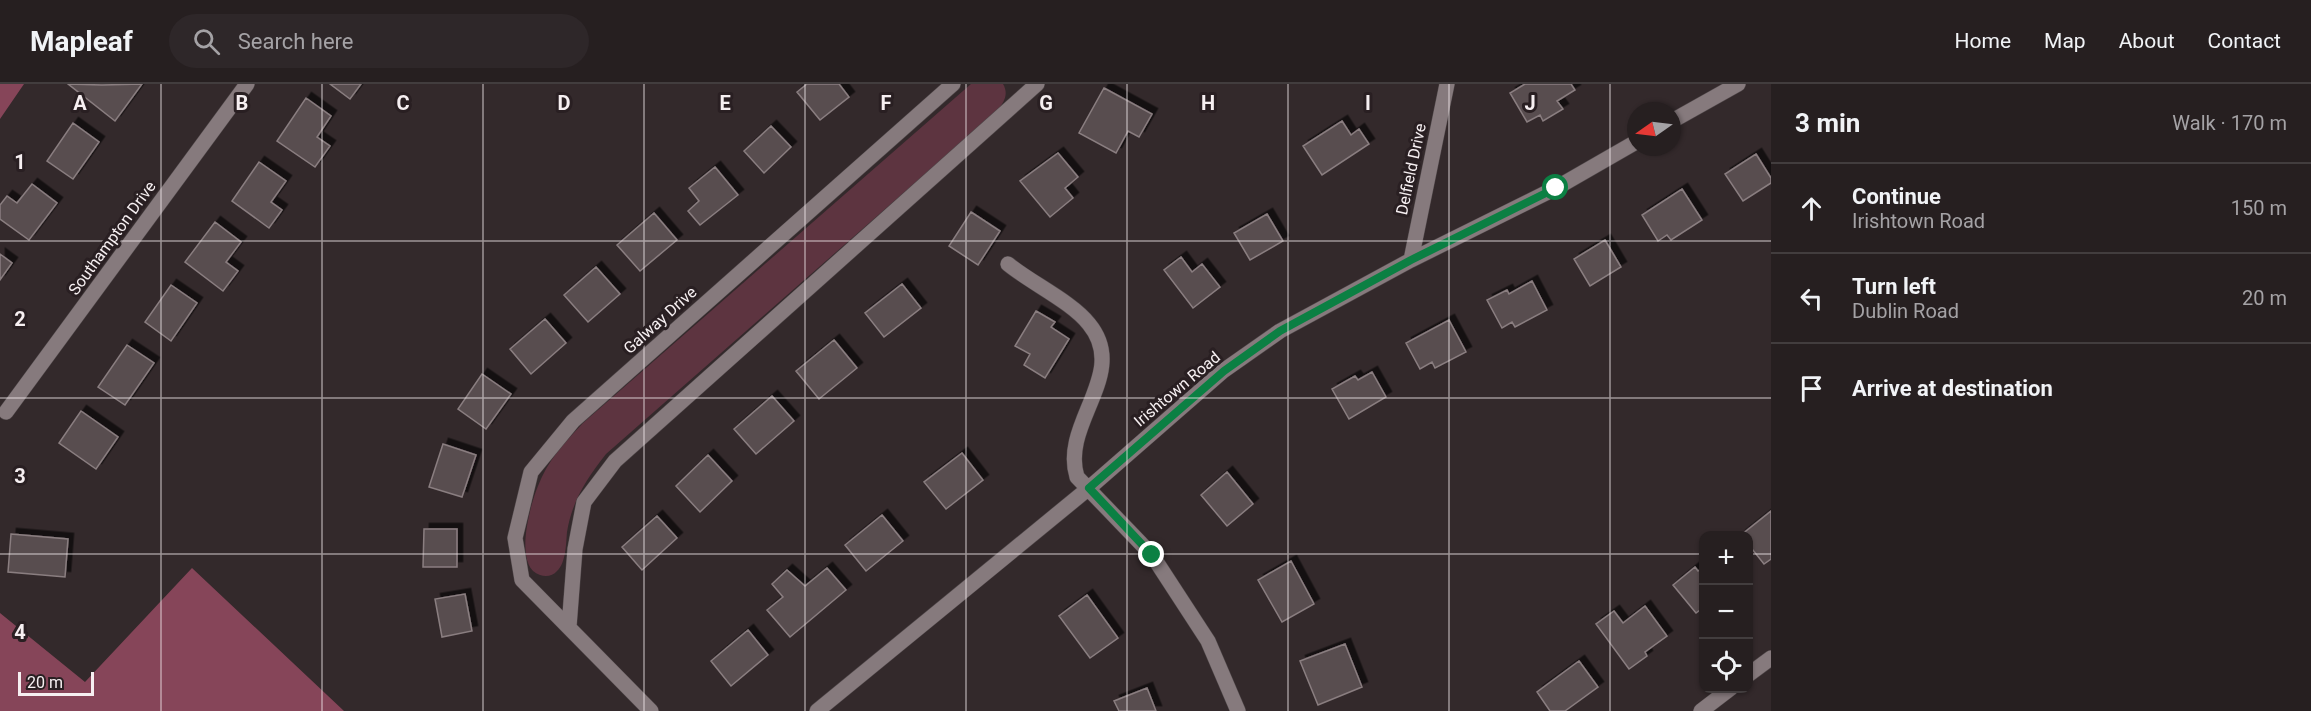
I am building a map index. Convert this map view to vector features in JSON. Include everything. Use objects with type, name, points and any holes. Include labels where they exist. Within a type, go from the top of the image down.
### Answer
[{"type":"street","name":"Southampton Drive","points":[[6,412],[247,84]]},
{"type":"street","name":"Galway Drive","points":[[651,711],[522,580],[515,538],[531,472],[573,421],[953,84]]},
{"type":"street","points":[[569,627],[575,549],[584,502],[615,461],[1037,84]]},
{"type":"street","name":"Delfield Drive","points":[[1411,260],[1447,84]]},
{"type":"street","points":[[1681,117],[1738,84]]},
{"type":"street","name":"Irishtown Road","points":[[817,711],[1089,488],[1224,371],[1270,338],[1411,260],[1556,188],[1627,147]]},
{"type":"street","points":[[1008,264],[1031,283],[1060,299],[1089,324],[1102,348],[1103,368],[1074,448],[1073,464],[1077,477],[1152,555],[1208,641],[1238,711]]},
{"type":"street","points":[[1753,672],[1771,658]]},
{"type":"street","points":[[1701,711],[1724,693]]},
{"type":"shaded area","points":[[0,84],[24,84],[0,119]]},
{"type":"shaded area","points":[[971,84],[1003,84],[1006,95],[998,110],[606,454],[577,500],[569,521],[565,553],[560,568],[554,574],[547,576],[532,570],[525,548],[531,507],[547,468],[569,438],[583,423]]},
{"type":"shaded area","points":[[192,568],[344,711],[0,711],[0,613],[85,682]]},
{"type":"building","points":[[68,84],[102,85],[142,84],[115,121]]},
{"type":"building","points":[[330,84],[361,84],[350,99]]},
{"type":"building","points":[[807,84],[839,84],[849,97],[820,120],[797,92]]},
{"type":"building","points":[[1525,84],[1571,84],[1575,90],[1557,101],[1563,109],[1543,121],[1540,115],[1527,122],[1510,93]]},
{"type":"building","points":[[1104,88],[1152,114],[1139,137],[1128,131],[1116,153],[1079,133]]},
{"type":"building","points":[[306,98],[331,116],[317,137],[330,146],[315,167],[277,141]]},
{"type":"building","points":[[1342,121],[1351,135],[1359,129],[1369,144],[1322,175],[1303,146]]},
{"type":"building","points":[[73,123],[99,142],[73,179],[47,161]]},
{"type":"building","points":[[771,126],[791,147],[764,173],[744,151]]},
{"type":"building","points":[[1058,153],[1078,177],[1065,188],[1073,198],[1050,217],[1020,181]]},
{"type":"building","points":[[1756,154],[1771,178],[1771,183],[1743,201],[1725,174]]},
{"type":"building","points":[[259,162],[286,181],[271,202],[282,210],[269,228],[232,201]]},
{"type":"building","points":[[715,167],[738,195],[700,225],[688,211],[699,201],[689,188]]},
{"type":"building","points":[[32,184],[57,203],[29,240],[0,219],[0,205],[7,196],[17,203]]},
{"type":"building","points":[[1682,189],[1702,220],[1671,240],[1667,235],[1658,241],[1642,215]]},
{"type":"building","points":[[971,212],[1000,231],[978,265],[949,246]]},
{"type":"building","points":[[654,213],[677,240],[640,271],[617,245]]},
{"type":"building","points":[[1267,214],[1283,241],[1250,260],[1234,233]]},
{"type":"building","points":[[215,222],[241,242],[226,262],[238,271],[223,291],[185,262]]},
{"type":"building","points":[[1605,240],[1621,267],[1590,286],[1574,259]]},
{"type":"building","points":[[0,254],[12,263],[0,280]]},
{"type":"building","points":[[1181,257],[1192,272],[1202,264],[1220,287],[1193,308],[1164,270]]},
{"type":"building","points":[[596,267],[620,294],[588,322],[564,295]]},
{"type":"building","points":[[1532,281],[1547,310],[1515,327],[1512,322],[1502,328],[1487,300],[1507,290],[1509,294]]},
{"type":"building","points":[[902,284],[921,308],[884,337],[865,313]]},
{"type":"building","points":[[171,285],[197,303],[171,341],[145,322]]},
{"type":"building","points":[[1036,311],[1055,322],[1051,327],[1069,339],[1045,378],[1024,365],[1030,354],[1015,346]]},
{"type":"building","points":[[545,319],[566,343],[531,374],[510,349]]},
{"type":"building","points":[[1449,320],[1466,352],[1435,368],[1432,362],[1420,369],[1406,343]]},
{"type":"building","points":[[834,340],[857,368],[819,399],[796,371]]},
{"type":"building","points":[[127,345],[154,363],[125,405],[98,387]]},
{"type":"building","points":[[1372,372],[1386,397],[1349,419],[1332,389],[1355,376],[1358,380]]},
{"type":"building","points":[[482,374],[511,394],[486,429],[458,409]]},
{"type":"building","points":[[772,396],[794,421],[756,454],[734,429]]},
{"type":"building","points":[[81,411],[118,437],[96,469],[59,443]]},
{"type":"building","points":[[443,444],[476,455],[462,497],[429,487]]},
{"type":"building","points":[[962,453],[983,480],[946,509],[924,482]]},
{"type":"building","points":[[708,455],[732,481],[700,512],[676,486]]},
{"type":"building","points":[[1227,472],[1253,504],[1227,526],[1201,495]]},
{"type":"building","points":[[1771,511],[1771,559],[1764,564],[1753,550],[1753,531],[1746,531]]},
{"type":"building","points":[[882,515],[903,541],[866,571],[845,545]]},
{"type":"building","points":[[657,516],[677,538],[642,570],[622,547]]},
{"type":"building","points":[[424,529],[457,529],[457,567],[423,567]]},
{"type":"building","points":[[11,534],[68,539],[65,577],[8,572]]},
{"type":"building","points":[[1291,561],[1314,604],[1282,622],[1258,580]]},
{"type":"building","points":[[1695,567],[1699,570],[1699,611],[1696,613],[1673,585]]},
{"type":"building","points":[[827,568],[846,590],[790,637],[767,610],[783,597],[772,584],[787,570],[805,586]]},
{"type":"building","points":[[465,594],[472,631],[442,637],[435,599]]},
{"type":"building","points":[[1087,595],[1118,638],[1090,658],[1059,616]]},
{"type":"building","points":[[1645,606],[1667,636],[1645,652],[1647,656],[1629,669],[1596,624],[1614,611],[1623,623]]},
{"type":"building","points":[[748,630],[768,655],[731,686],[711,661]]},
{"type":"building","points":[[1345,644],[1362,687],[1318,705],[1300,661]]},
{"type":"building","points":[[1579,661],[1598,687],[1565,711],[1550,711],[1537,692]]},
{"type":"building","points":[[1147,688],[1156,711],[1119,711],[1114,701]]},
{"type":"route","points":[[1152,555],[1089,488],[1224,371],[1280,331],[1411,260],[1556,188]]}]
